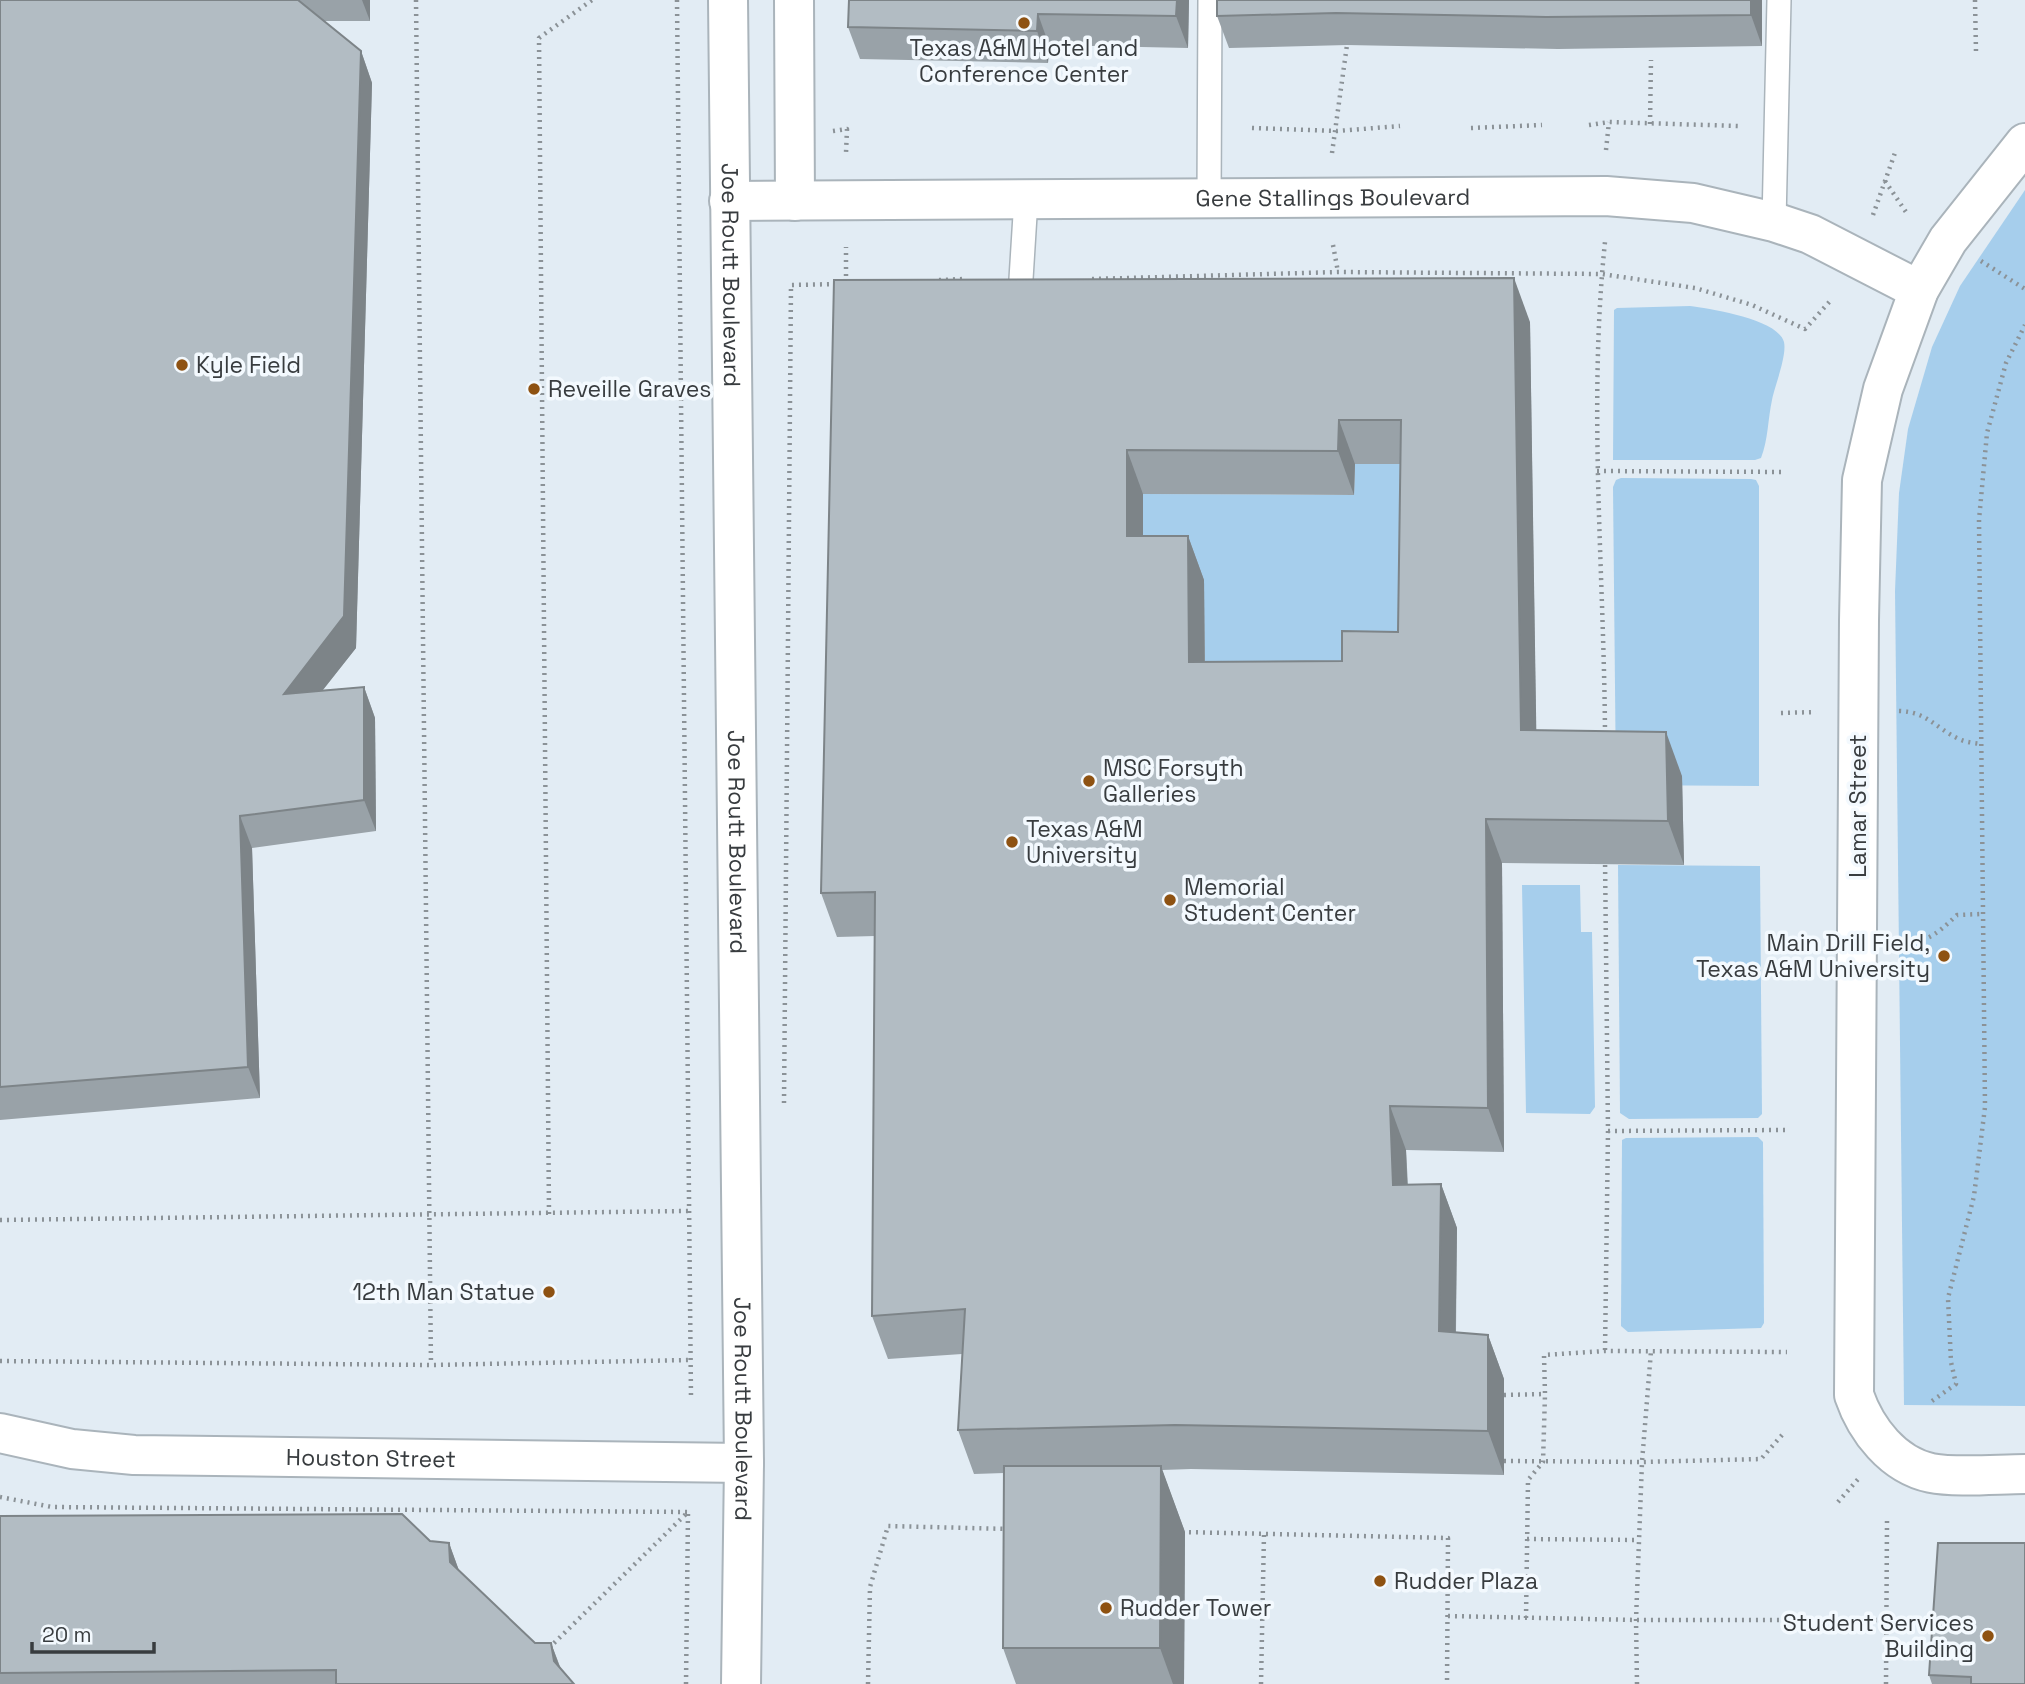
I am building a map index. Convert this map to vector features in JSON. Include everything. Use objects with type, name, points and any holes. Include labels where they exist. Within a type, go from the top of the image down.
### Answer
[{"type":"street","name":"Joe Routt Boulevard","points":[[728,0],[744,1462],[740,1684]]},
{"type":"street","points":[[794,0],[795,201]]},
{"type":"street","name":"Lamar Street","points":[[2025,143],[1948,240],[1919,290],[1883,388],[1870,436],[1863,480],[1858,620],[1854,1395],[1862,1419],[1887,1449],[1914,1468],[1934,1474],[2025,1474]]},
{"type":"street","name":"Gene Stallings Boulevard","points":[[729,201],[1606,196],[1693,203],[1774,222],[1810,234],[1919,290]]},
{"type":"street","name":"Houston Street","points":[[0,1433],[72,1449],[134,1455],[744,1462]]},
{"type":"lane","points":[[1209,198],[1210,0]]},
{"type":"lane","points":[[1774,222],[1779,0]]},
{"type":"lane","points":[[1018,324],[1026,199]]},
{"type":"path","points":[[416,0],[431,1365]]},
{"type":"path","points":[[549,1214],[539,38],[592,0]]},
{"type":"path","points":[[677,0],[691,1398]]},
{"type":"path","points":[[1975,0],[1976,52]]},
{"type":"path","points":[[1332,153],[1347,45]]},
{"type":"path","points":[[1650,124],[1651,60]]},
{"type":"path","points":[[1606,150],[1609,122]]},
{"type":"path","points":[[1589,125],[1609,122],[1739,126]]},
{"type":"path","points":[[1471,128],[1542,125]]},
{"type":"path","points":[[1252,128],[1337,131],[1400,126]]},
{"type":"path","points":[[846,129],[846,153]]},
{"type":"path","points":[[1873,215],[1896,150]]},
{"type":"path","points":[[1885,181],[1906,212]]},
{"type":"path","points":[[1605,242],[1597,471],[1605,737]]},
{"type":"path","points":[[1333,245],[1338,272]]},
{"type":"path","points":[[846,247],[846,284]]},
{"type":"path","points":[[1972,255],[2025,289]]},
{"type":"path","points":[[1092,279],[1338,272],[1602,274],[1695,288],[1752,305],[1805,329],[1832,299]]},
{"type":"path","points":[[937,280],[963,279]]},
{"type":"path","points":[[783,1115],[791,285],[859,283]]},
{"type":"path","points":[[1932,1401],[1956,1384],[1951,1362],[1948,1298],[1974,1196],[1985,1107],[1979,520],[1987,433],[2006,363],[2025,325]]},
{"type":"path","points":[[1597,471],[1784,472]]},
{"type":"path","points":[[1888,711],[1910,712],[1929,718],[1959,739],[1981,744]]},
{"type":"path","points":[[1781,713],[1816,712]]},
{"type":"path","points":[[1605,846],[1608,1131],[1605,1351]]},
{"type":"path","points":[[1887,945],[1917,944],[1940,931],[1957,915],[1981,914]]},
{"type":"path","points":[[1780,944],[1817,944]]},
{"type":"path","points":[[1608,1131],[1785,1130]]},
{"type":"path","points":[[0,1220],[688,1211]]},
{"type":"path","points":[[1526,1618],[1528,1479],[1543,1462],[1544,1355],[1605,1351],[1787,1352]]},
{"type":"path","points":[[1637,1684],[1639,1540],[1651,1351]]},
{"type":"path","points":[[0,1361],[431,1365],[691,1360]]},
{"type":"path","points":[[1504,1395],[1545,1394]]},
{"type":"path","points":[[1504,1461],[1761,1460],[1783,1434]]},
{"type":"path","points":[[1838,1502],[1860,1477]]},
{"type":"path","points":[[0,1497],[51,1507],[688,1512]]},
{"type":"path","points":[[542,1654],[688,1512]]},
{"type":"path","points":[[686,1684],[688,1512]]},
{"type":"path","points":[[1886,1684],[1887,1521]]},
{"type":"path","points":[[868,1684],[870,1587],[888,1526],[1013,1529]]},
{"type":"path","points":[[1180,1532],[1448,1538],[1447,1684]]},
{"type":"path","points":[[1261,1684],[1264,1534]]},
{"type":"path","points":[[1527,1539],[1639,1540]]},
{"type":"path","points":[[1448,1616],[1636,1620],[1885,1620]]},
{"type":"shaded area","points":[[2025,190],[2025,1406],[1904,1405],[1895,591],[1899,493],[1908,429],[1932,347],[1960,286]]},
{"type":"shaded area","points":[[1690,306],[1757,321],[1779,334],[1784,342],[1782,363],[1761,458],[1613,460],[1614,310]]},
{"type":"shaded area","points":[[1355,464],[1417,464],[1414,676],[1205,706],[1143,580],[1143,494],[1354,495]]},
{"type":"shaded area","points":[[1751,479],[1756,480],[1759,486],[1759,786],[1616,785],[1613,487],[1616,480]]},
{"type":"shaded area","points":[[1618,865],[1760,866],[1762,1114],[1758,1118],[1629,1119],[1620,1113]]},
{"type":"shaded area","points":[[1522,885],[1580,885],[1581,932],[1592,932],[1595,1107],[1590,1114],[1526,1113]]},
{"type":"shaded area","points":[[1758,1137],[1763,1142],[1764,1323],[1761,1328],[1628,1332],[1621,1326],[1622,1140]]},
{"type":"building","name":"Kyle Field","points":[[0,0],[298,0],[361,51],[344,616],[284,694],[364,687],[364,800],[240,816],[248,1067],[0,1087]]},
{"type":"building","points":[[849,0],[1177,0],[1176,16],[1038,14],[1037,31],[848,27]]},
{"type":"building","points":[[1217,0],[1751,0],[1751,15],[1546,17],[1336,13],[1217,16]]},
{"type":"building","name":"Memorial Student Center","points":[[1514,278],[1521,730],[1666,732],[1668,821],[1486,819],[1488,1108],[1390,1106],[1393,1185],[1441,1184],[1439,1331],[1488,1335],[1488,1431],[1175,1425],[958,1430],[965,1309],[872,1316],[875,892],[821,893],[834,280]],"holes":[[[1339,420],[1401,420],[1398,632],[1342,631],[1342,661],[1189,662],[1188,536],[1127,536],[1127,450],[1338,451]]]},
{"type":"building","points":[[1004,1466],[1161,1466],[1160,1648],[1003,1648]]},
{"type":"building","points":[[402,1514],[430,1541],[449,1543],[450,1562],[535,1643],[551,1643],[554,1661],[574,1684],[336,1684],[336,1670],[0,1673],[0,1516]]},
{"type":"building","points":[[1938,1543],[2025,1543],[2025,1684],[1971,1684],[1971,1677],[1929,1675]]},
{"type":"place","name":"Texas A&M Hotel and Conference Center","points":[[1024,23]]},
{"type":"place","name":"Kyle Field","points":[[182,365]]},
{"type":"place","name":"Reveille Graves","points":[[534,389]]},
{"type":"place","name":"MSC Forsyth Galleries","points":[[1089,781]]},
{"type":"place","name":"Texas A&M University","points":[[1012,842]]},
{"type":"place","name":"Memorial Student Center","points":[[1170,900]]},
{"type":"place","name":"Main Drill Field, Texas A&M University","points":[[1944,956]]},
{"type":"place","name":"12th Man Statue","points":[[549,1292]]},
{"type":"place","name":"Rudder Plaza","points":[[1380,1581]]},
{"type":"place","name":"Rudder Tower","points":[[1106,1608]]},
{"type":"place","name":"Student Services Building","points":[[1988,1636]]}]
